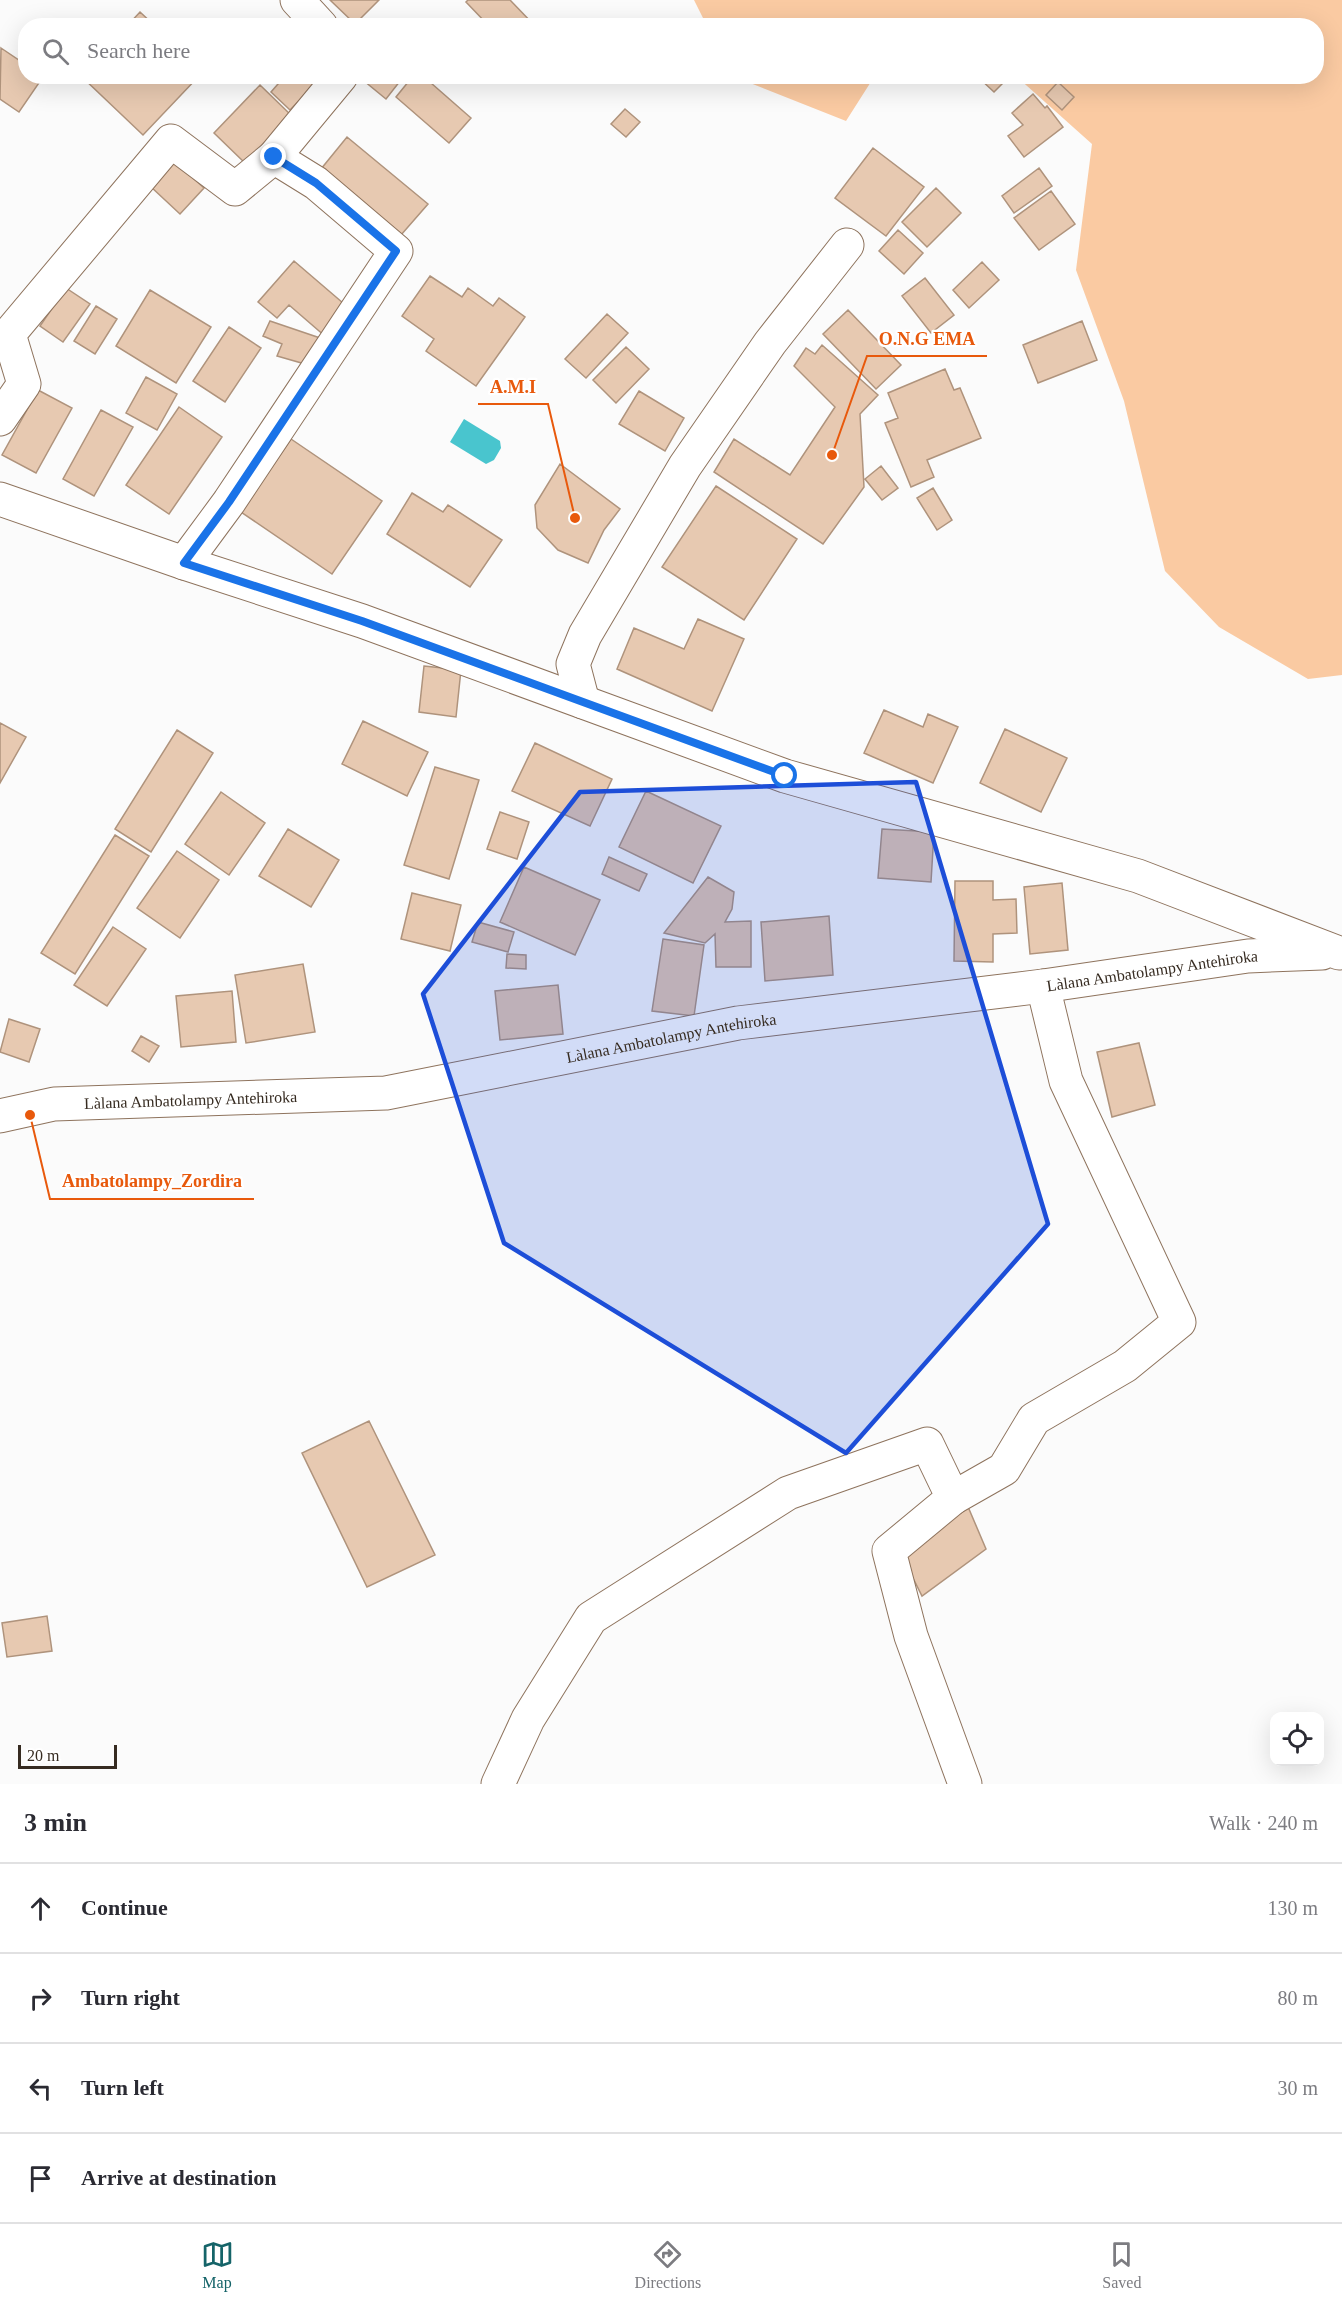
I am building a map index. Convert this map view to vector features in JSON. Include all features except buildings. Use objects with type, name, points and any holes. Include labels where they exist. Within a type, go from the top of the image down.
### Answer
[{"type":"street","points":[[297,0],[314,18]]},
{"type":"street","points":[[0,419],[24,384],[9,334],[171,141],[235,189],[274,157],[334,84]]},
{"type":"street","points":[[184,563],[229,502],[396,251],[316,183],[274,157]]},
{"type":"street","points":[[583,702],[573,664],[585,635],[685,466],[770,343],[847,245]]},
{"type":"street","points":[[0,499],[184,563],[362,621],[785,776],[1138,876],[1340,953]]},
{"type":"street","name":"Làlana Ambatolampy Antehiroka","points":[[0,1116],[54,1104],[386,1093],[738,1023],[1043,986],[1248,956],[1340,953]]},
{"type":"street","points":[[965,1784],[911,1636],[889,1551],[953,1498],[1004,1469],[1034,1419],[1125,1366],[1179,1322],[1066,1081],[1043,986]]},
{"type":"street","points":[[498,1784],[528,1719],[591,1618],[788,1493],[927,1444],[953,1498]]},
{"type":"highlighted area","points":[[916,782],[1048,1224],[846,1453],[504,1243],[423,994],[580,792]]},
{"type":"shaded area","points":[[694,0],[1342,0],[1342,675],[1308,679],[1219,627],[1165,571],[1124,401],[1076,270],[1092,144],[1025,84],[1324,84],[1324,18],[703,18]]},
{"type":"shaded area","points":[[753,84],[870,84],[846,121]]},
{"type":"water","points":[[464,419],[500,441],[501,448],[494,460],[486,464],[450,442]]},
{"type":"place","name":"O.N.G EMA","points":[[832,455]]},
{"type":"place","name":"A.M.I","points":[[575,518]]},
{"type":"place","name":"Ambatolampy_Zordira","points":[[30,1115]]},
{"type":"route","points":[[274,157],[316,183],[396,251],[229,502],[184,563],[362,621],[785,776]]}]
